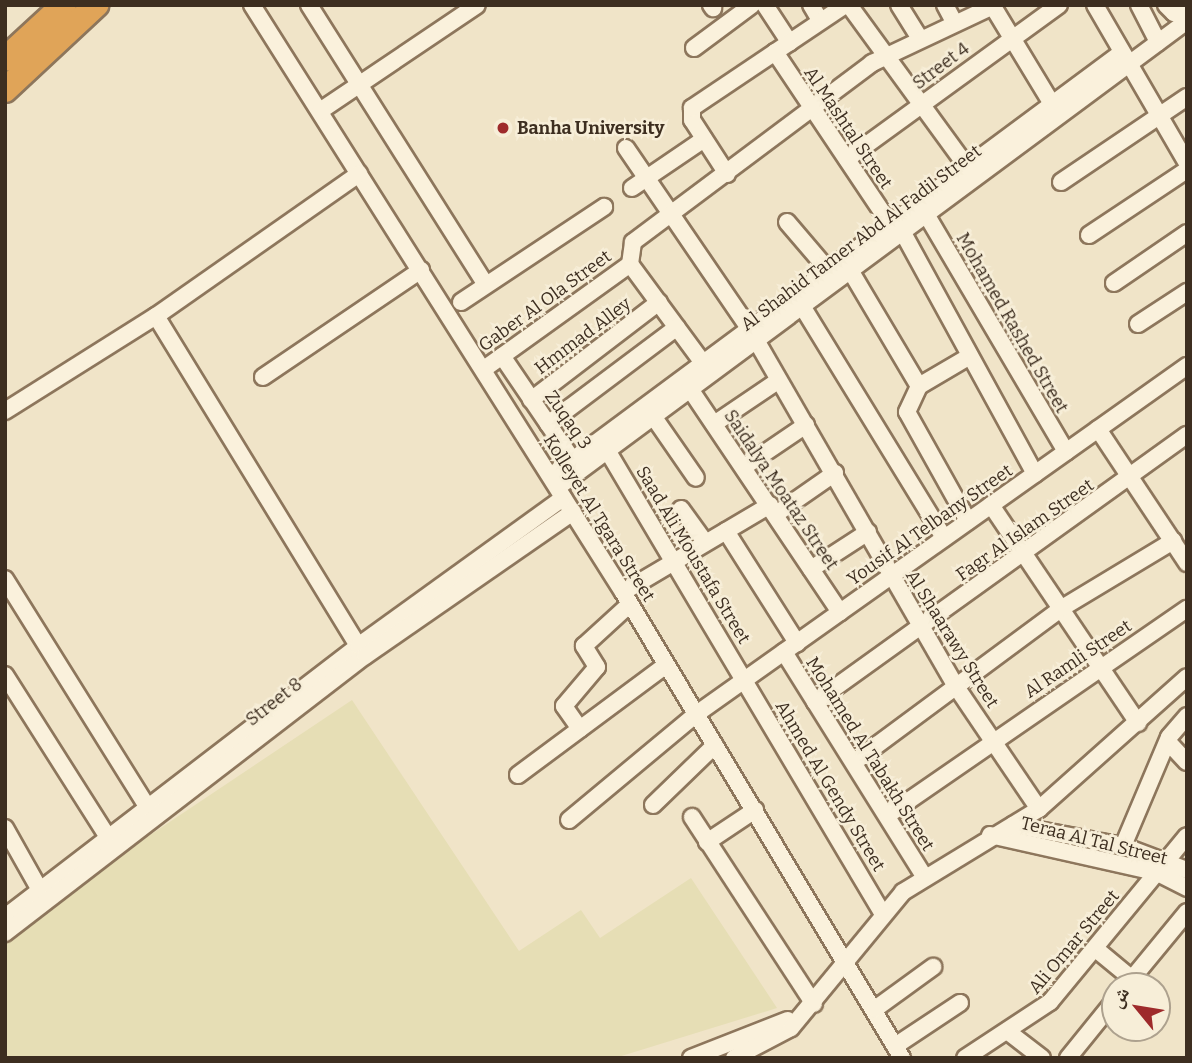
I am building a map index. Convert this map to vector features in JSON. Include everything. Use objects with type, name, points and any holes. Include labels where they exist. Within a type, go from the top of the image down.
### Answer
[{"type":"highway","points":[[5,59],[64,5]]},
{"type":"highway","points":[[5,90],[96,5]]},
{"type":"street","name":"Kolleyet Al Tgara Street","points":[[252,5],[627,598],[695,715],[848,959],[899,1052]]},
{"type":"street","points":[[309,5],[486,285]]},
{"type":"street","points":[[320,111],[477,5]]},
{"type":"street","points":[[694,48],[752,5]]},
{"type":"street","points":[[765,5],[790,43]]},
{"type":"street","points":[[811,5],[820,20]]},
{"type":"street","points":[[727,174],[692,120],[696,103],[790,43],[820,20],[847,5],[967,167]]},
{"type":"street","points":[[899,5],[920,39]]},
{"type":"street","points":[[944,5],[956,24]]},
{"type":"street","points":[[703,363],[630,264],[633,242],[727,174],[811,108],[885,56],[993,5],[1052,104]]},
{"type":"street","name":"Street 4","points":[[847,159],[1012,36],[1059,5]]},
{"type":"street","points":[[1095,5],[1124,59],[1187,163]]},
{"type":"street","points":[[1139,5],[1158,42]]},
{"type":"street","points":[[1166,5],[1174,13],[1185,5]]},
{"type":"street","name":"Al Shahid Tamer Abd Al Fadil Street","points":[[557,487],[576,465],[703,363],[802,306],[850,270],[967,167],[1052,104],[1124,59],[1158,42],[1187,21]]},
{"type":"street","name":"Al Mashtal Street","points":[[775,52],[896,228],[1035,474]]},
{"type":"street","name":"Al Shahid Tamer Abd Al Fadil Street","points":[[576,465],[607,450],[690,389],[828,270],[896,228],[926,214],[1124,59]]},
{"type":"street","points":[[1061,181],[1187,97]]},
{"type":"street","points":[[632,188],[704,139]]},
{"type":"street","name":"Al Shaarawy Street","points":[[625,148],[752,334],[835,473],[920,628],[1039,809]]},
{"type":"street","points":[[1089,235],[1187,170]]},
{"type":"street","points":[[5,411],[156,316],[359,174]]},
{"type":"street","points":[[461,302],[604,207]]},
{"type":"street","name":"Mohamed Rashed Street","points":[[926,214],[1066,452]]},
{"type":"street","points":[[787,222],[828,270]]},
{"type":"street","points":[[1114,283],[1187,233]]},
{"type":"street","name":"Gaber Al Ola Street","points":[[484,369],[630,264]]},
{"type":"street","points":[[262,377],[421,270]]},
{"type":"street","points":[[850,270],[919,386]]},
{"type":"street","points":[[1138,324],[1187,292]]},
{"type":"street","name":"Hmmad Alley","points":[[531,400],[659,302]]},
{"type":"street","points":[[802,306],[944,538]]},
{"type":"street","points":[[156,316],[358,646]]},
{"type":"street","points":[[548,424],[677,327]]},
{"type":"street","name":"Zuqaq 3","points":[[502,356],[576,465]]},
{"type":"street","points":[[968,521],[907,412],[919,386],[970,356]]},
{"type":"street","name":"Yousif Al Telbany Street","points":[[569,820],[695,715],[1187,366]]},
{"type":"street","points":[[714,424],[779,380]]},
{"type":"street","name":"Saidalya Moataz Street","points":[[690,389],[840,612]]},
{"type":"street","points":[[653,416],[695,478]]},
{"type":"street","points":[[744,467],[806,425]]},
{"type":"street","points":[[1098,429],[1187,563]]},
{"type":"street","name":"Fagr Al Islam Street","points":[[815,702],[1131,478],[1187,435]]},
{"type":"street","name":"Saad Ali Moustafa Street","points":[[607,450],[677,559],[745,680]]},
{"type":"street","points":[[580,729],[564,706],[597,667],[584,646],[627,598],[677,559],[705,542],[773,510],[835,473]]},
{"type":"street","name":"Street 8","points":[[5,917],[40,890],[71,874],[315,686],[358,646],[557,487]]},
{"type":"street","points":[[992,505],[1138,723]]},
{"type":"street","points":[[681,509],[705,542]]},
{"type":"street","name":"Street 8","points":[[5,933],[109,839],[148,808],[315,686],[573,512]]},
{"type":"street","name":"Mohamed Al Tabakh Street","points":[[726,531],[790,648],[815,702],[924,876]]},
{"type":"street","points":[[811,569],[868,532]]},
{"type":"street","points":[[854,762],[1062,608],[1173,541]]},
{"type":"street","points":[[5,579],[148,808]]},
{"type":"street","name":"Al Ramli Street","points":[[888,815],[1099,666],[1187,609]]},
{"type":"street","points":[[518,775],[666,665]]},
{"type":"street","points":[[5,675],[109,839]]},
{"type":"street","points":[[734,1058],[769,1043],[811,1007],[881,911],[924,876],[990,835],[1039,809],[1187,677]]},
{"type":"street","name":"Ahmed Al Gendy Street","points":[[745,680],[881,911]]},
{"type":"street","points":[[1124,846],[1168,743],[1187,716]]},
{"type":"street","points":[[1168,743],[1187,762]]},
{"type":"street","points":[[653,805],[715,745]]},
{"type":"street","points":[[707,842],[755,810]]},
{"type":"street","points":[[692,817],[746,908],[811,1007]]},
{"type":"street","name":"Teraa Al Tal Street","points":[[1013,825],[1031,837],[1187,870]]},
{"type":"street","points":[[5,828],[40,890]]},
{"type":"street","name":"Teraa Al Tal Street","points":[[990,835],[1124,846],[1161,866],[1187,888]]},
{"type":"street","name":"Ali Omar Street","points":[[965,1058],[1037,1014],[1097,950],[1187,836]]},
{"type":"street","points":[[1137,972],[1187,912]]},
{"type":"street","points":[[1097,950],[1119,972]]},
{"type":"street","points":[[875,1009],[933,967]]},
{"type":"street","points":[[899,1052],[960,1003]]},
{"type":"street","points":[[691,1058],[752,1038],[811,1007]]},
{"type":"street","points":[[1068,1058],[1101,1017]]},
{"type":"street","points":[[1007,1031],[1042,1058]]},
{"type":"shaded area","points":[[352,700],[519,951],[581,910],[600,938],[691,878],[777,1008],[615,1058],[5,1058],[5,932]]},
{"type":"place","name":"Banha University","points":[[503,128]]}]
